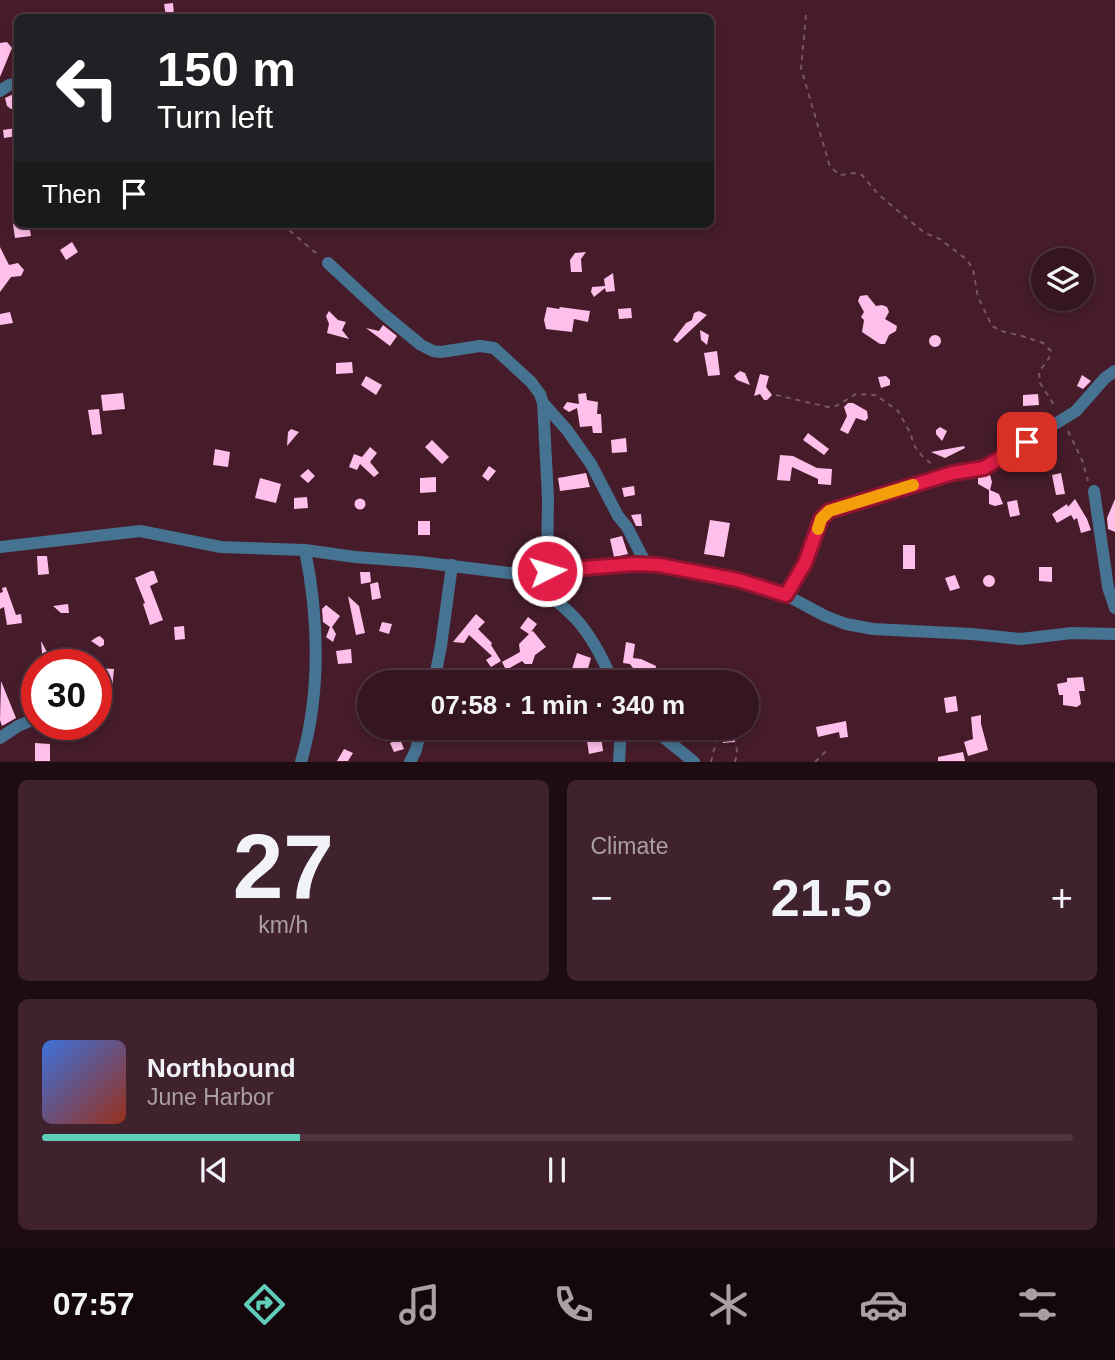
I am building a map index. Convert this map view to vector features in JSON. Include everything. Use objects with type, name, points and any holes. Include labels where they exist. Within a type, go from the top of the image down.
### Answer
[{"type":"street","points":[[327,263],[421,345],[441,352],[480,346],[494,348],[531,382],[540,394],[543,403],[548,498],[547,571]]},
{"type":"street","points":[[786,595],[805,563],[824,515],[836,508],[960,471],[984,468],[1076,411],[1105,378],[1115,371]]},
{"type":"street","points":[[543,403],[573,437],[591,464],[646,564]]},
{"type":"street","points":[[1094,491],[1108,587],[1115,608]]},
{"type":"street","points":[[0,547],[140,531],[221,547],[305,550],[517,574],[646,564],[738,580],[786,595],[846,624],[873,629],[1021,639],[1093,632],[1115,634]]},
{"type":"street","points":[[301,761],[310,729],[315,661],[313,603],[305,550]]},
{"type":"street","points":[[436,670],[452,565]]},
{"type":"street","points":[[517,574],[557,600],[586,629],[607,670]]},
{"type":"street","points":[[0,738],[21,725]]},
{"type":"street","points":[[410,761],[418,740]]},
{"type":"street","points":[[619,761],[620,740]]},
{"type":"street","points":[[667,740],[693,761]]},
{"type":"path","points":[[806,15],[801,68],[831,167],[840,174],[862,175],[878,194],[910,221],[967,260],[973,269],[978,297],[992,326],[1000,331],[1043,343],[1051,351],[1039,372],[1040,383],[1063,418],[1094,491]]},
{"type":"path","points":[[287,228],[327,263]]},
{"type":"path","points":[[776,395],[828,407],[836,406],[856,394],[876,396],[898,411],[912,434],[913,444],[945,477]]},
{"type":"path","points":[[711,761],[716,741]]},
{"type":"path","points":[[735,761],[736,742]]},
{"type":"path","points":[[815,761],[829,748]]},
{"type":"building","points":[[173,3],[174,14],[166,14],[164,4]]},
{"type":"building","points":[[7,42],[12,48],[0,77],[0,43]]},
{"type":"building","points":[[14,94],[14,109],[7,106],[5,98]]},
{"type":"building","points":[[14,128],[14,136],[4,138],[3,130]]},
{"type":"building","points":[[13,224],[14,228],[30,228],[31,236],[15,238]]},
{"type":"building","points":[[72,242],[78,252],[66,260],[60,250]]},
{"type":"building","points":[[0,247],[9,265],[18,263],[24,270],[21,276],[11,277],[0,292]]},
{"type":"building","points":[[586,252],[581,259],[582,272],[571,272],[570,260],[575,253]]},
{"type":"building","points":[[613,273],[615,291],[606,292],[605,288],[594,297],[592,287],[605,286],[604,279]]},
{"type":"building","points":[[867,295],[876,306],[887,307],[889,312],[885,319],[897,326],[885,344],[880,344],[862,332],[864,320],[861,317],[864,312],[858,301],[860,296]]},
{"type":"building","points":[[547,307],[590,311],[588,322],[574,319],[572,332],[546,329],[544,320]]},
{"type":"building","points":[[631,308],[632,318],[619,319],[618,309]]},
{"type":"building","points":[[329,311],[338,320],[346,322],[342,330],[349,339],[327,333],[329,324],[326,316]]},
{"type":"building","points":[[699,311],[707,315],[677,343],[673,340],[686,323],[692,320],[694,313]]},
{"type":"building","points":[[10,312],[13,323],[0,325],[0,314]]},
{"type":"building","points":[[383,325],[397,336],[390,346],[366,328],[379,331]]},
{"type":"building","points":[[700,330],[709,335],[707,345],[701,340]]},
{"type":"building","points":[[930,336],[940,336],[940,346],[930,346]]},
{"type":"building","points":[[717,351],[720,375],[708,376],[704,353]]},
{"type":"building","points":[[352,362],[353,373],[336,374],[336,363]]},
{"type":"building","points":[[740,371],[745,373],[750,385],[734,376]]},
{"type":"building","points":[[760,374],[769,376],[766,387],[772,395],[767,400],[760,394],[754,396]]},
{"type":"building","points":[[1082,375],[1091,381],[1083,389],[1077,386]]},
{"type":"building","points":[[366,376],[382,385],[376,395],[361,385]]},
{"type":"building","points":[[886,376],[890,385],[881,388],[878,377]]},
{"type":"building","points":[[123,393],[125,409],[103,411],[101,395]]},
{"type":"building","points":[[586,393],[587,400],[598,402],[597,414],[601,414],[602,433],[593,433],[592,426],[580,427],[577,408],[569,412],[563,408],[567,402],[579,404],[578,394]]},
{"type":"building","points":[[1038,394],[1039,405],[1023,406],[1023,395]]},
{"type":"building","points":[[848,403],[867,411],[868,418],[865,421],[856,418],[848,434],[840,430],[847,416],[844,407]]},
{"type":"building","points":[[99,409],[102,434],[92,435],[88,410]]},
{"type":"building","points":[[940,427],[947,431],[942,441],[936,434]]},
{"type":"building","points":[[291,429],[299,432],[287,446],[288,432]]},
{"type":"building","points":[[808,433],[829,449],[824,455],[803,440]]},
{"type":"building","points":[[626,438],[627,452],[612,453],[611,440]]},
{"type":"building","points":[[432,440],[449,457],[442,464],[425,447]]},
{"type":"building","points":[[964,446],[965,448],[945,458],[931,452]]},
{"type":"building","points":[[370,447],[377,453],[370,462],[379,473],[374,477],[360,464],[357,470],[349,467],[354,454],[362,457]]},
{"type":"building","points":[[215,449],[230,452],[228,467],[213,465]]},
{"type":"building","points":[[780,455],[793,456],[817,468],[832,469],[831,485],[818,484],[818,479],[792,467],[790,481],[777,480]]},
{"type":"building","points":[[489,466],[496,471],[488,481],[482,476]]},
{"type":"building","points":[[308,469],[315,476],[308,483],[300,476]]},
{"type":"building","points":[[586,473],[590,487],[560,491],[558,478]]},
{"type":"building","points":[[1061,473],[1065,494],[1056,495],[1052,475]]},
{"type":"building","points":[[990,475],[990,490],[999,494],[1003,504],[989,504],[989,490],[978,484],[978,478]]},
{"type":"building","points":[[436,477],[436,492],[420,493],[420,478]]},
{"type":"building","points":[[260,478],[281,484],[276,503],[255,498]]},
{"type":"building","points":[[634,486],[635,495],[624,497],[622,488]]},
{"type":"building","points":[[307,497],[308,508],[294,509],[294,498]]},
{"type":"building","points":[[360,498],[366,504],[360,510],[354,504]]},
{"type":"building","points":[[1075,499],[1091,530],[1081,533],[1077,518],[1074,520],[1071,515],[1057,523],[1052,514],[1067,504],[1068,507]]},
{"type":"building","points":[[1115,499],[1115,532],[1108,529],[1107,518]]},
{"type":"building","points":[[1017,500],[1020,515],[1010,517],[1007,502]]},
{"type":"building","points":[[641,514],[642,526],[636,526],[631,515]]},
{"type":"building","points":[[710,520],[730,523],[724,557],[704,554]]},
{"type":"building","points":[[418,521],[430,521],[430,535],[418,535]]},
{"type":"building","points":[[622,536],[628,554],[614,557],[610,539]]},
{"type":"building","points":[[903,545],[915,545],[915,569],[903,569]]},
{"type":"building","points":[[37,556],[47,556],[49,574],[38,575]]},
{"type":"building","points":[[1039,567],[1052,567],[1052,582],[1039,581]]},
{"type":"building","points":[[154,571],[158,582],[150,586],[163,620],[150,625],[135,578]]},
{"type":"building","points":[[360,572],[370,572],[371,582],[361,584]]},
{"type":"building","points":[[955,575],[960,588],[950,591],[945,578]]},
{"type":"building","points":[[984,576],[994,576],[994,586],[984,586]]},
{"type":"building","points":[[378,582],[381,598],[372,600],[370,584]]},
{"type":"building","points":[[6,587],[16,615],[21,614],[22,623],[7,625],[4,607],[0,609],[0,593],[3,592],[2,588]]},
{"type":"building","points":[[348,596],[359,606],[365,633],[356,635]]},
{"type":"building","points":[[68,604],[69,613],[61,613],[53,606]]},
{"type":"building","points":[[326,605],[340,616],[332,627],[336,634],[333,642],[326,637],[330,627],[323,622],[322,609]]},
{"type":"building","points":[[476,614],[485,622],[478,629],[492,643],[501,661],[491,667],[486,660],[492,656],[469,635],[464,643],[453,642]]},
{"type":"building","points":[[528,617],[537,624],[531,632],[533,631],[546,647],[535,655],[532,664],[522,661],[506,670],[502,662],[520,652],[519,644],[529,634],[520,628]]},
{"type":"building","points":[[382,622],[392,624],[389,634],[379,631]]},
{"type":"building","points":[[184,626],[185,639],[175,640],[174,627]]},
{"type":"building","points":[[100,636],[104,640],[104,645],[100,647],[91,641]]},
{"type":"building","points":[[626,642],[635,644],[633,658],[656,666],[656,670],[634,670],[630,664],[623,663]]},
{"type":"building","points":[[351,649],[352,663],[338,664],[336,651]]},
{"type":"building","points":[[577,653],[591,658],[588,670],[572,670]]},
{"type":"building","points":[[1083,677],[1085,691],[1079,691],[1081,704],[1077,707],[1063,705],[1063,695],[1059,695],[1057,684],[1067,682],[1067,678]]},
{"type":"building","points":[[1,681],[16,718],[2,726],[0,720]]},
{"type":"building","points":[[956,696],[958,711],[946,713],[944,698]]},
{"type":"building","points":[[981,715],[988,750],[968,756],[964,742],[973,739],[971,717]]},
{"type":"building","points":[[846,721],[848,737],[840,738],[839,732],[818,737],[816,727]]},
{"type":"building","points":[[400,740],[404,749],[394,752],[390,743]]},
{"type":"building","points":[[587,740],[602,740],[603,751],[589,754]]},
{"type":"building","points":[[35,743],[50,744],[50,761],[35,761]]},
{"type":"building","points":[[344,749],[353,753],[348,761],[337,761]]},
{"type":"building","points":[[963,752],[965,761],[938,761],[938,757]]},
{"type":"slow traffic","points":[[818,529],[821,519],[829,511],[913,485]]},
{"type":"route","points":[[547,571],[635,564],[659,565],[738,580],[786,595],[805,563],[821,519],[829,511],[953,473],[990,466],[1027,442]]}]
